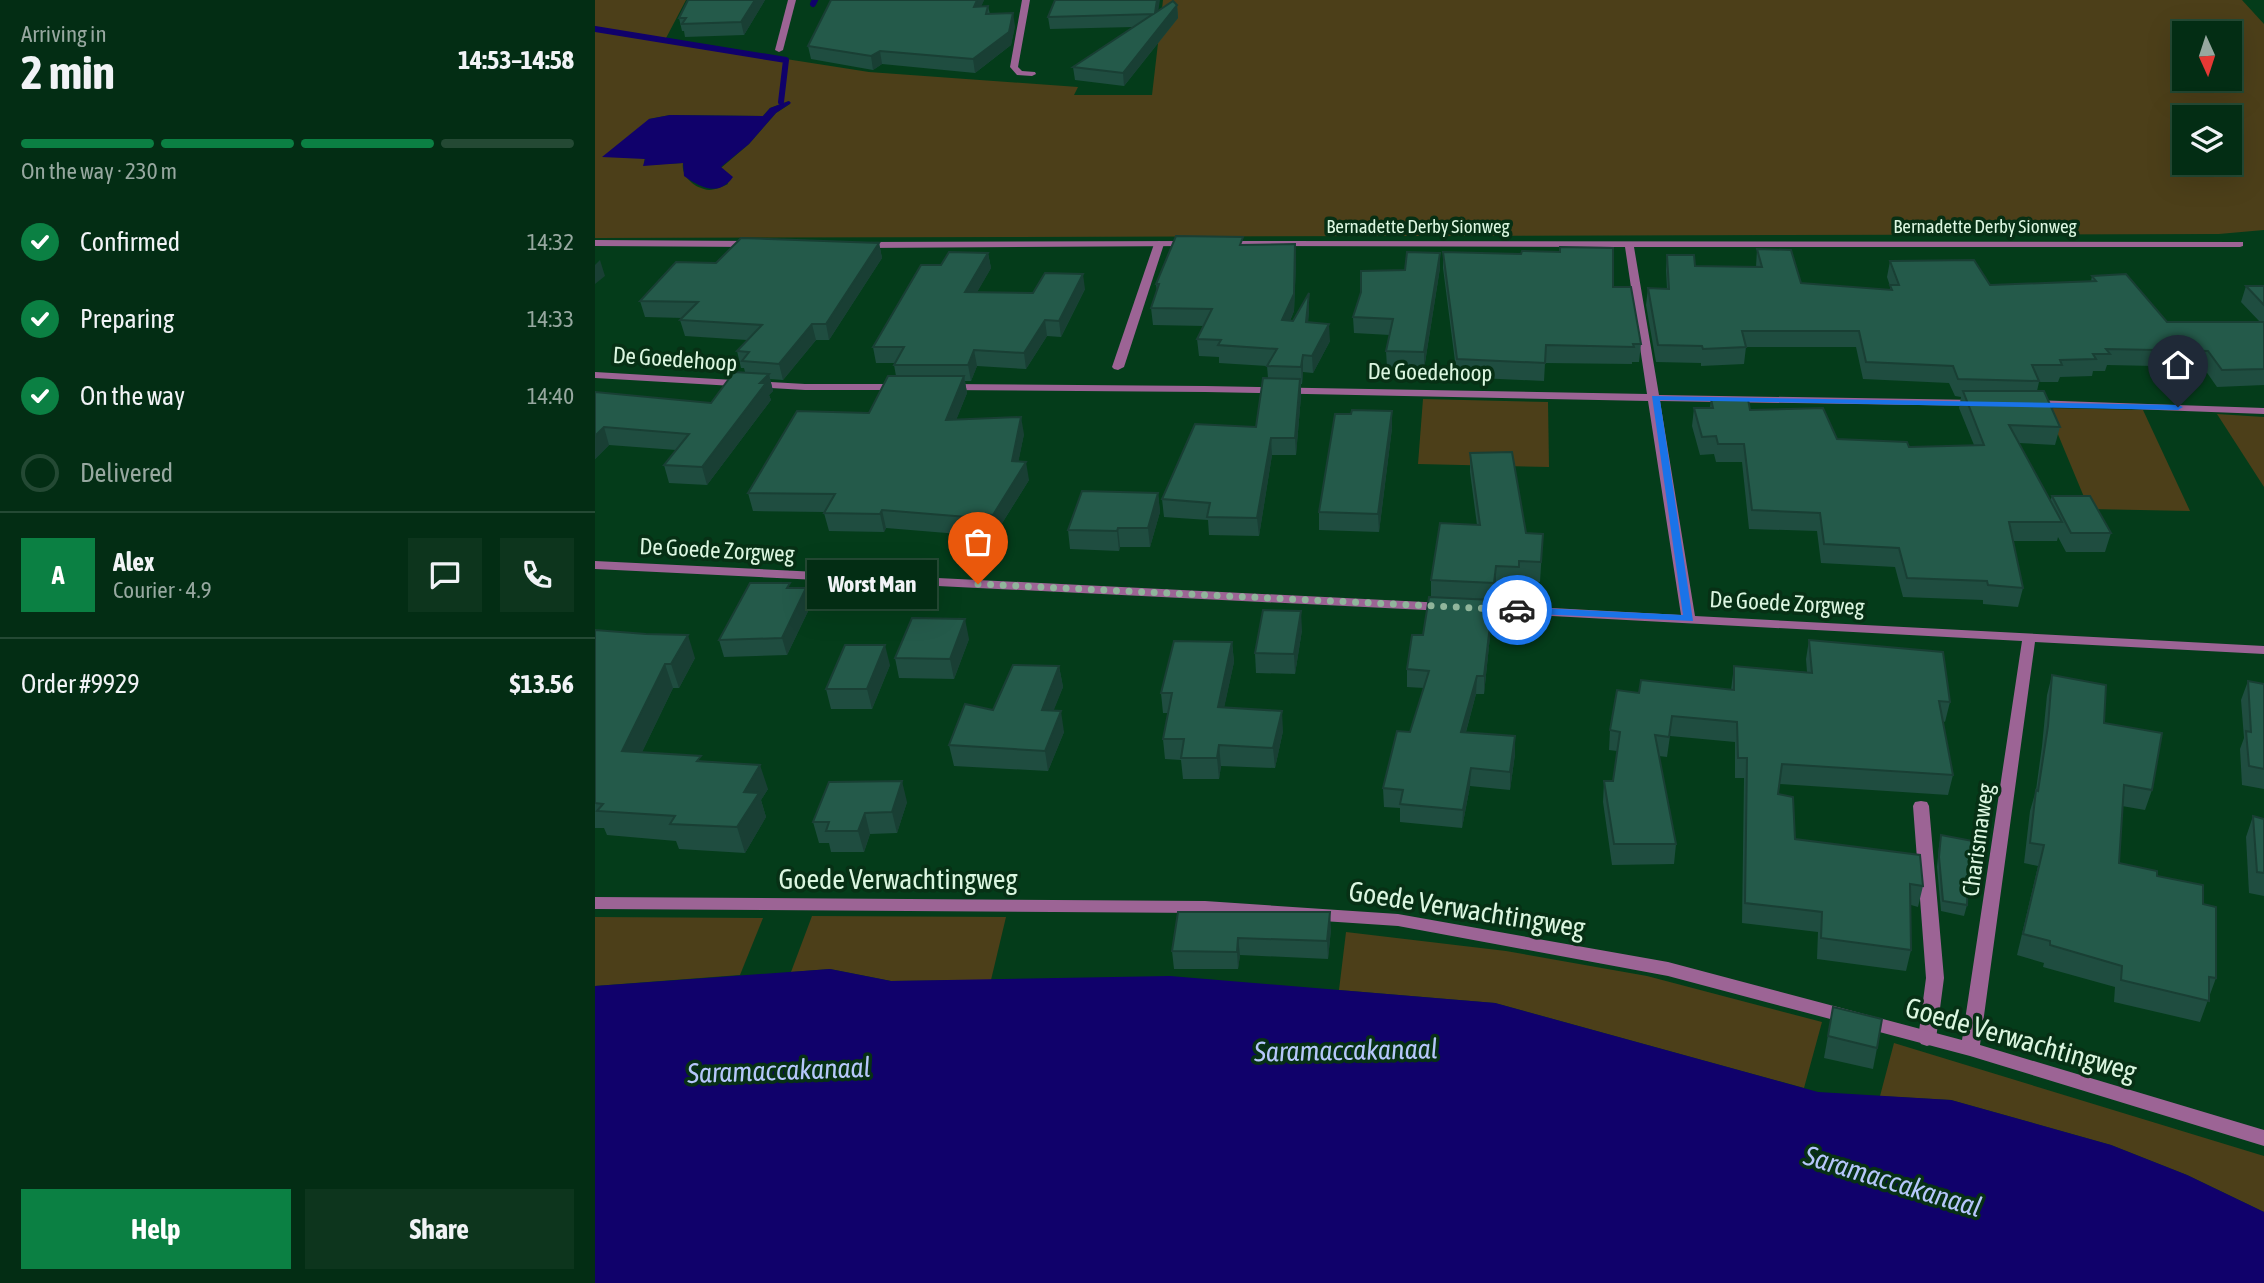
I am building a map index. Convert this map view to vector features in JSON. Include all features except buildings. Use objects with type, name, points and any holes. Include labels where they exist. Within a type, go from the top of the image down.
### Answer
[{"type":"street","points":[[779,50],[792,0]]},
{"type":"street","points":[[1026,0],[1014,67],[1020,73],[1032,74]]},
{"type":"street","points":[[595,243],[760,244]]},
{"type":"street","points":[[1118,367],[1159,244]]},
{"type":"street","points":[[857,245],[1201,244]]},
{"type":"street","name":"Bernadette Derby Sionweg","points":[[1214,244],[2241,244]]},
{"type":"street","points":[[1629,244],[1689,619]]},
{"type":"street","name":"De Goedehoop","points":[[595,375],[805,387],[917,387]]},
{"type":"street","name":"De Goedehoop","points":[[931,387],[1168,387],[1999,403]]},
{"type":"street","points":[[2013,403],[2264,411]]},
{"type":"street","name":"De Goede Zorgweg","points":[[595,565],[2264,650]]},
{"type":"street","name":"Charismaweg","points":[[1970,1049],[2029,638]]},
{"type":"street","points":[[1921,806],[1935,978],[1927,1039]]},
{"type":"street","name":"Goede Verwachtingweg","points":[[595,904],[1205,907],[1398,920],[1668,969],[1970,1049],[2264,1138]]},
{"type":"shaded area","points":[[595,0],[686,0],[665,40],[869,72],[1078,87],[1074,95],[1152,95],[1163,0],[2242,0],[2264,24],[2264,230],[2219,234],[595,238]],"holes":[[[789,101],[790,104],[776,113],[749,144],[721,168],[728,184],[713,190],[700,188],[686,176],[683,163],[644,165],[649,119],[670,115],[763,116],[770,108]]]},
{"type":"shaded area","points":[[1423,399],[1548,402],[1549,467],[1418,464]]},
{"type":"shaded area","points":[[2047,408],[2143,410],[2190,511],[2089,509]]},
{"type":"shaded area","points":[[2217,414],[2264,417],[2264,487]]},
{"type":"shaded area","points":[[812,916],[1006,917],[991,980],[891,981],[830,969],[791,972]]},
{"type":"shaded area","points":[[595,917],[763,918],[740,975],[595,986]]},
{"type":"shaded area","points":[[1346,932],[1506,951],[1647,976],[1822,1022],[1804,1088],[1495,1003],[1339,990]]},
{"type":"shaded area","points":[[1894,1043],[2264,1156],[2264,1212],[2187,1175],[2111,1145],[1951,1100],[1880,1096]]},
{"type":"water","points":[[789,101],[791,103],[776,113],[749,144],[721,167],[733,177],[716,189],[703,187],[684,176],[683,163],[643,166],[645,159],[602,157],[649,119],[670,115],[763,116],[770,108]]},
{"type":"water","name":"Saramaccakanaal","points":[[830,969],[891,981],[1170,976],[1495,1003],[1818,1092],[1951,1100],[2111,1145],[2187,1175],[2264,1212],[2264,1283],[595,1283],[595,986]]},
{"type":"waterway","points":[[813,4],[815,0]]},
{"type":"waterway","points":[[595,29],[786,60],[781,102]]},
{"type":"way so far","points":[[978,584],[1517,610]]},
{"type":"place","name":"Worst Man","points":[[978,584]]},
{"type":"route","points":[[1517,610],[1689,619],[1655,398],[2178,407]]}]
